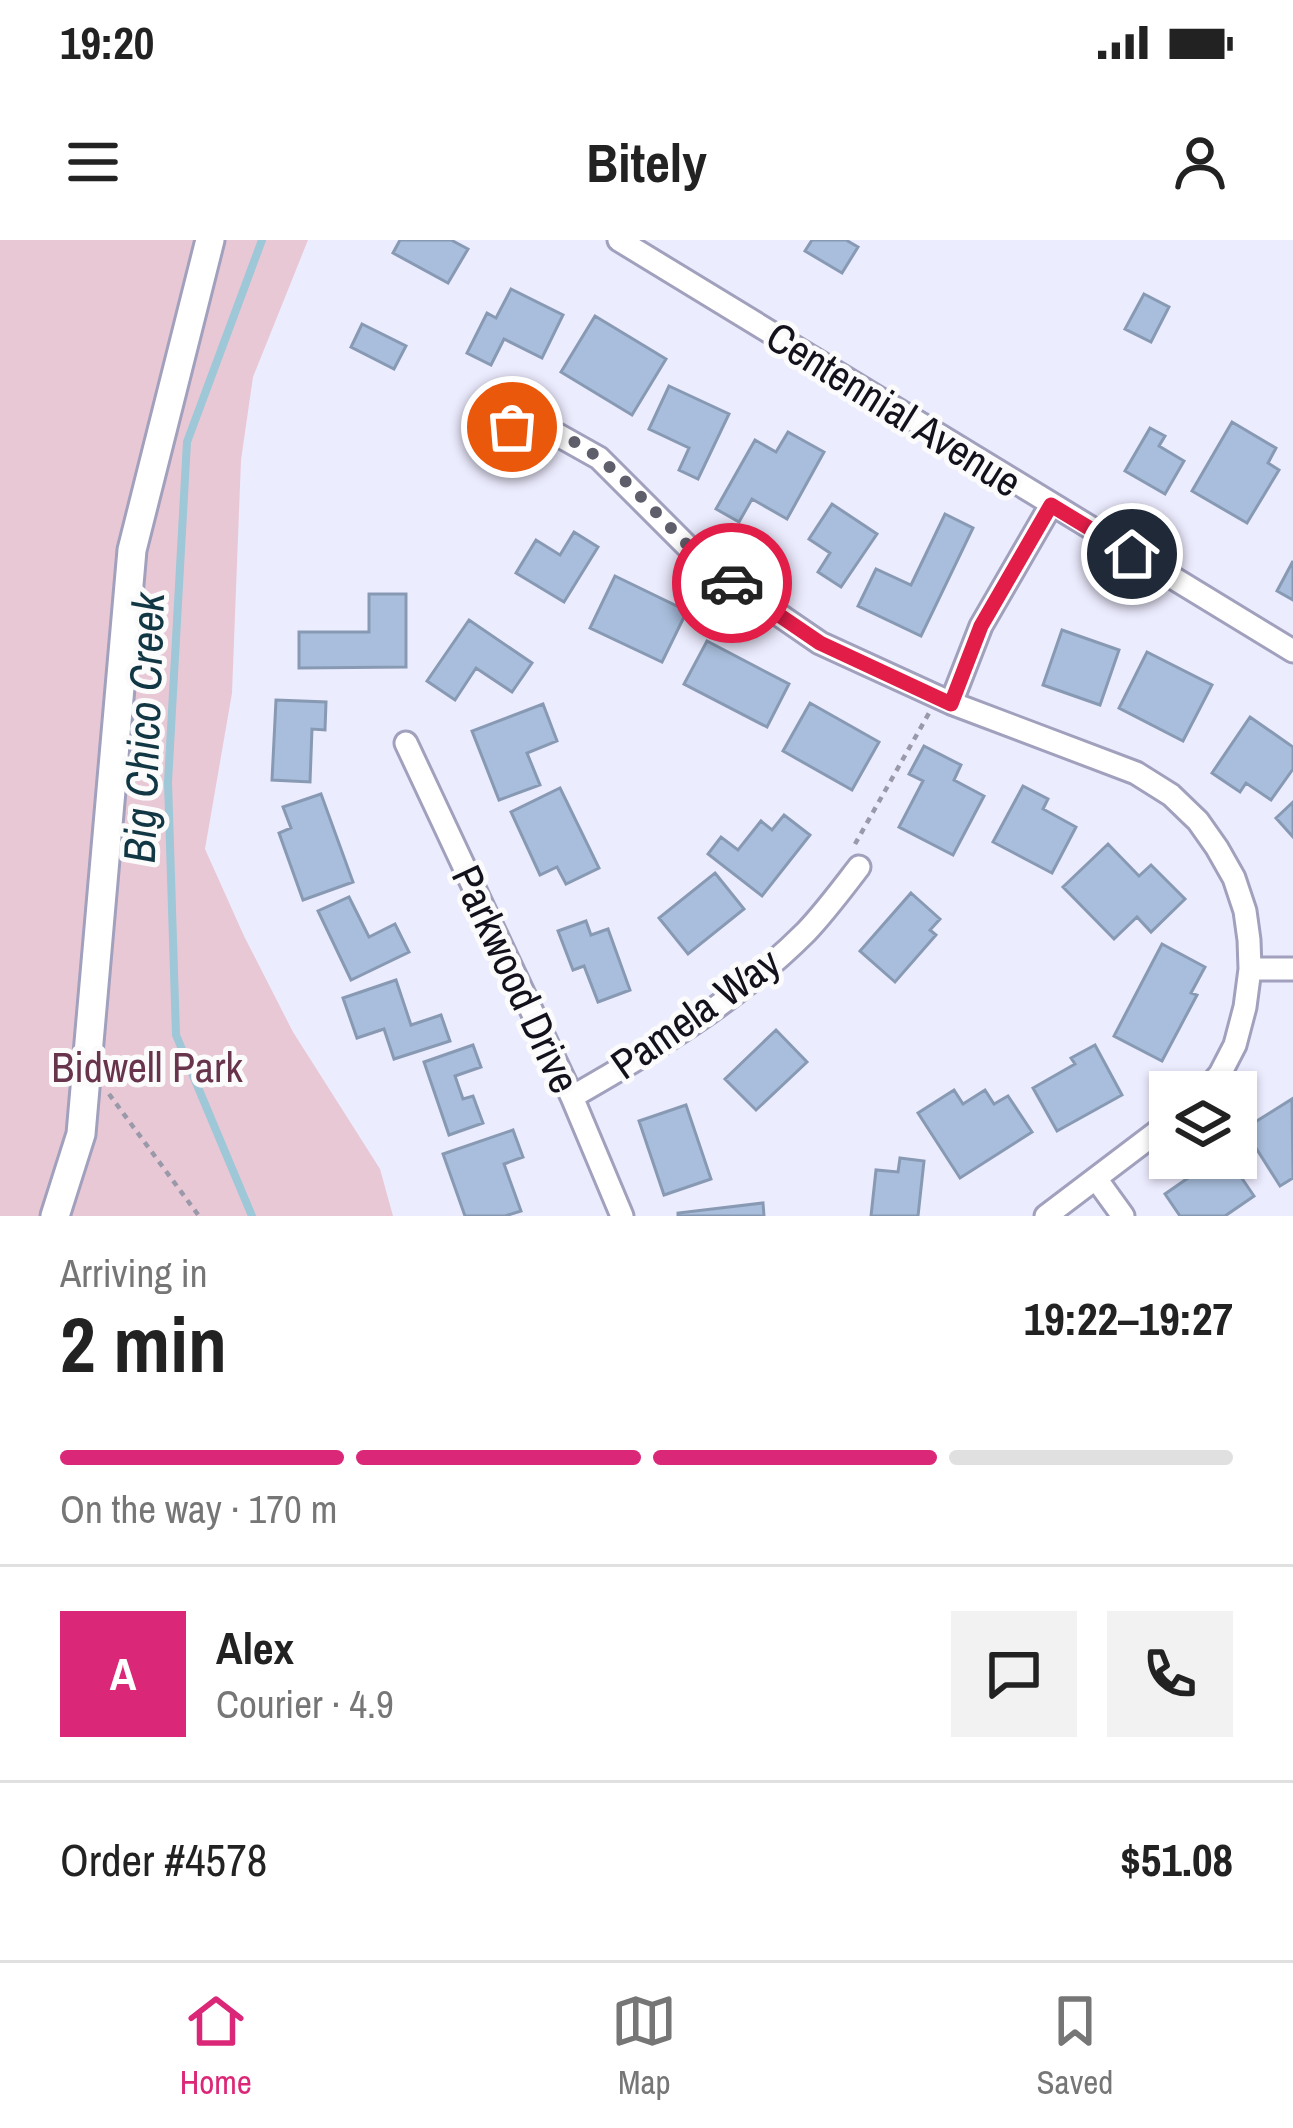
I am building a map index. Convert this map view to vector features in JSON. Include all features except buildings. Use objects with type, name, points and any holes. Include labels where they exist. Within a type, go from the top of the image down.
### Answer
[{"type":"street","points":[[55,1216],[81,1134],[132,550],[210,240]]},
{"type":"street","name":"Centennial Avenue","points":[[619,240],[1293,651]]},
{"type":"street","points":[[512,427],[558,435],[599,458],[705,564],[820,643],[944,700],[1136,773],[1171,795],[1217,848],[1245,911],[1250,969],[1245,1007],[1221,1071]]},
{"type":"street","points":[[944,700],[1051,505]]},
{"type":"street","name":"Parkwood Drive","points":[[406,743],[572,1097],[622,1216]]},
{"type":"street","name":"Pamela Way","points":[[572,1097],[670,1041],[735,995],[808,930],[859,867]]},
{"type":"street","points":[[1250,969],[1293,969]]},
{"type":"street","points":[[1046,1216],[1149,1139]]},
{"type":"street","points":[[1097,1180],[1123,1216]]},
{"type":"path","points":[[859,867],[850,853],[944,700]]},
{"type":"path","points":[[87,1066],[200,1216]]},
{"type":"green space","name":"Bidwell Park","points":[[0,240],[308,240],[253,377],[241,460],[232,693],[205,849],[293,1032],[380,1169],[393,1216],[0,1216]]},
{"type":"waterway","name":"Big Chico Creek","points":[[252,1216],[176,1035],[168,782],[187,442],[262,240]]},
{"type":"way so far","points":[[512,427],[558,435],[599,458],[705,564],[732,583]]},
{"type":"route","points":[[732,583],[820,643],[951,704],[981,626],[1051,505],[1132,554]]}]
